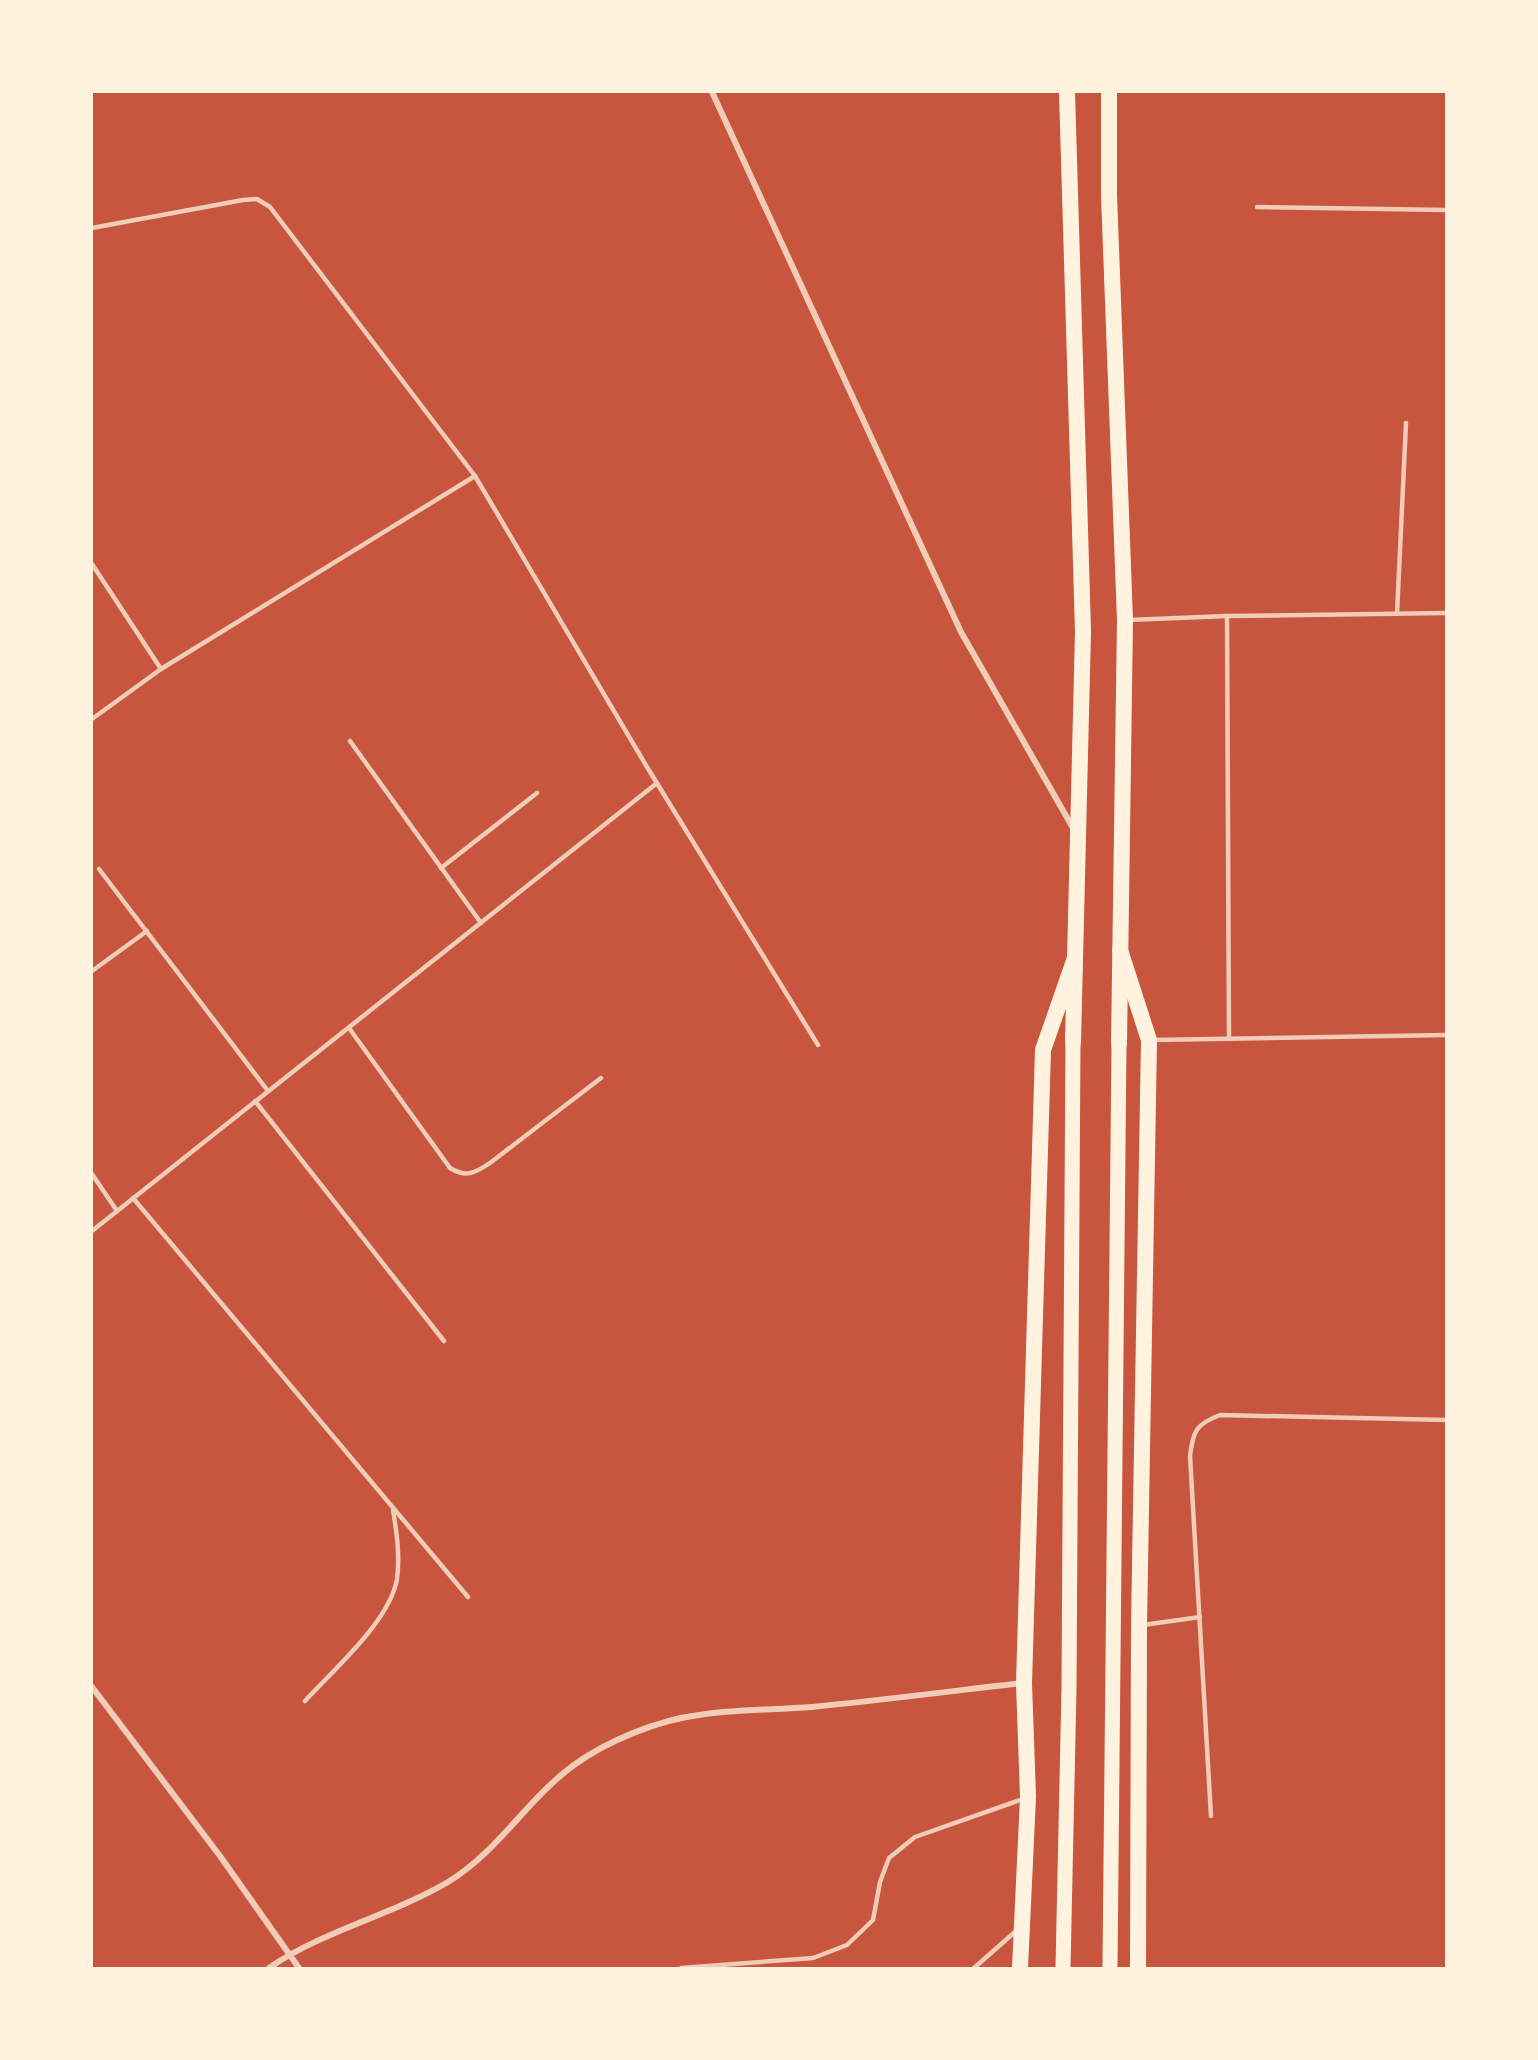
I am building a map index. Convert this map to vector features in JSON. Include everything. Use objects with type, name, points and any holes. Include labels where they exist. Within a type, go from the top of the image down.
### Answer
[{"type":"highway","points":[[1067,92],[1083,632],[1073,1042]]},
{"type":"highway","points":[[1109,92],[1109,195],[1125,620],[1119,1044]]},
{"type":"highway","points":[[1120,950],[1149,1040],[1139,1626],[1138,1968]]},
{"type":"highway","points":[[1020,1968],[1028,1797],[1024,1683],[1043,1050],[1075,958]]},
{"type":"main road","points":[[1063,1968],[1069,1688],[1073,1042]]},
{"type":"main road","points":[[1110,1968],[1119,1044]]},
{"type":"street","points":[[712,92],[960,632],[1078,837]]},
{"type":"street","points":[[269,1968],[288,1955],[405,1905],[450,1881],[489,1852],[528,1808],[573,1765],[624,1736],[697,1715],[810,1707],[1024,1683]]},
{"type":"street","points":[[92,1687],[220,1856],[299,1968]]},
{"type":"lane","points":[[92,228],[243,200],[257,199],[270,207],[475,476],[657,783],[818,1045]]},
{"type":"lane","points":[[1257,207],[1446,210]]},
{"type":"lane","points":[[1397,614],[1406,423]]},
{"type":"lane","points":[[92,719],[161,669],[475,476]]},
{"type":"lane","points":[[92,564],[161,669]]},
{"type":"lane","points":[[1125,620],[1446,613]]},
{"type":"lane","points":[[1227,616],[1229,1039]]},
{"type":"lane","points":[[350,741],[481,923]]},
{"type":"lane","points":[[92,1231],[657,783]]},
{"type":"lane","points":[[441,868],[537,793]]},
{"type":"lane","points":[[99,869],[268,1091]]},
{"type":"lane","points":[[92,971],[147,932]]},
{"type":"lane","points":[[349,1028],[450,1168],[461,1175],[474,1174],[490,1163],[601,1078]]},
{"type":"lane","points":[[1149,1040],[1446,1035]]},
{"type":"lane","points":[[255,1101],[444,1341]]},
{"type":"lane","points":[[92,1174],[117,1211]]},
{"type":"lane","points":[[133,1198],[468,1597]]},
{"type":"lane","points":[[1211,1816],[1190,1456],[1193,1435],[1203,1422],[1220,1415],[1446,1420]]},
{"type":"lane","points":[[305,1701],[378,1622],[397,1582],[399,1542],[392,1508]]},
{"type":"lane","points":[[1139,1626],[1200,1617]]},
{"type":"lane","points":[[681,1968],[813,1958],[847,1945],[873,1920],[880,1882],[890,1858],[915,1837],[1028,1797]]},
{"type":"lane","points":[[974,1968],[1022,1925]]}]
